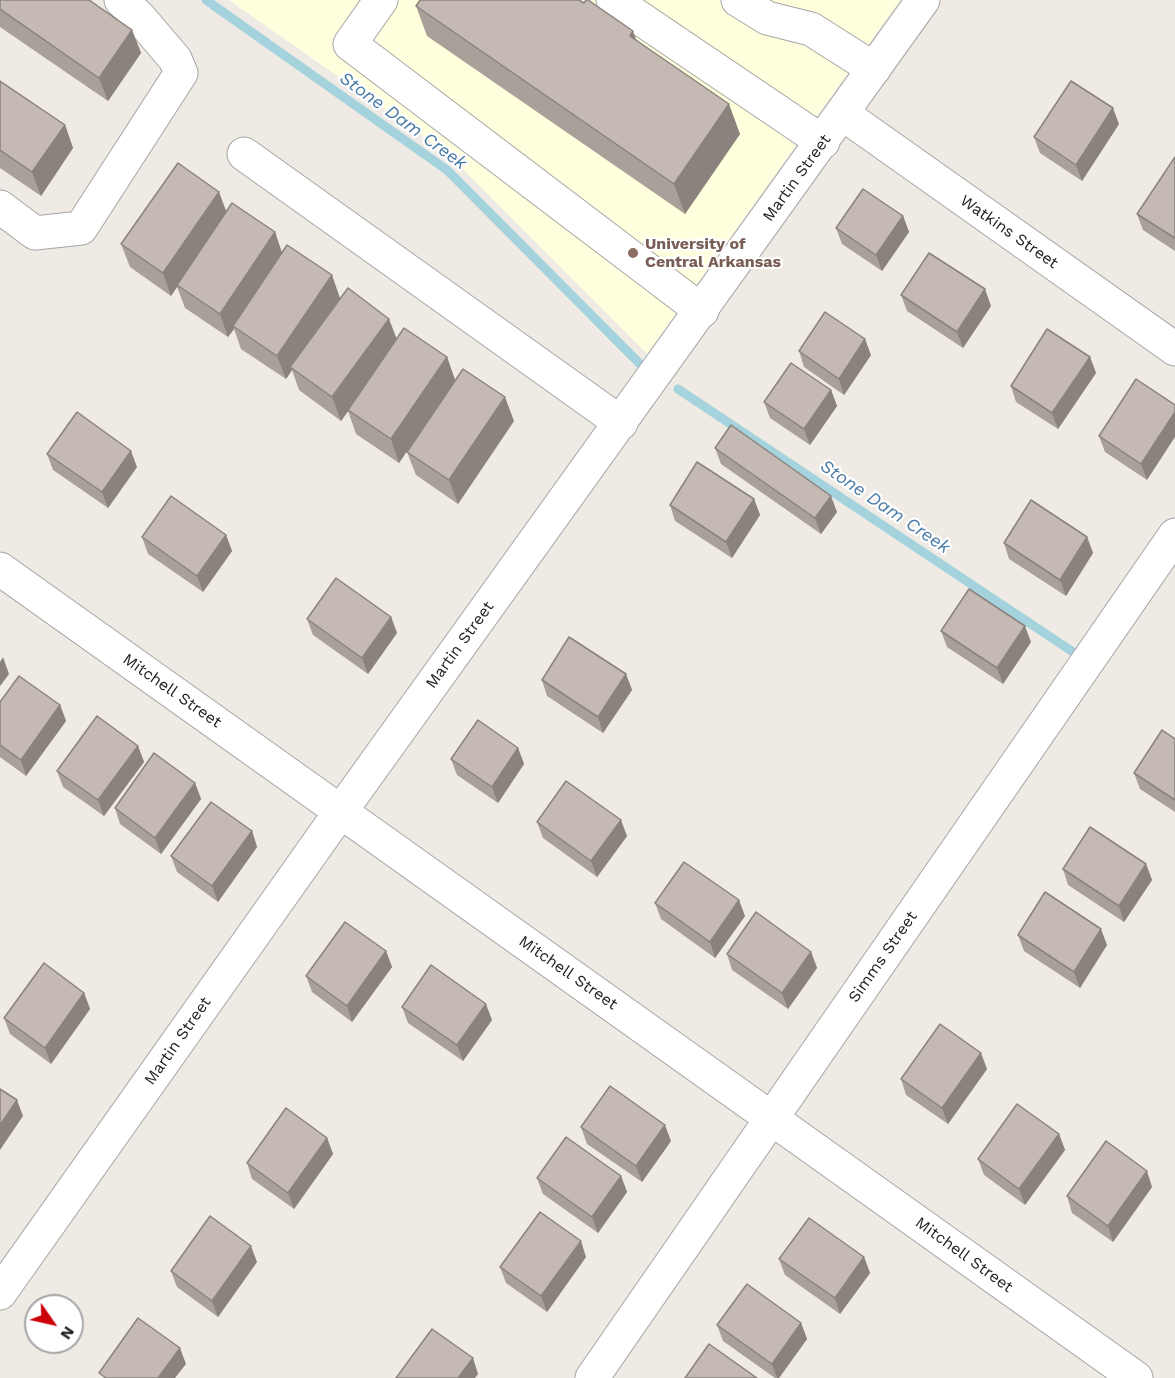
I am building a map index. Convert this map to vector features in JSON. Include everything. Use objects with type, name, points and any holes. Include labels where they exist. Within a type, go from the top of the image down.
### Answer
[{"type":"street","points":[[0,207],[35,233],[81,228],[181,73],[175,59],[140,18],[121,0]]},
{"type":"street","points":[[381,0],[350,44],[702,310]]},
{"type":"street","points":[[613,0],[823,142]]},
{"type":"street","points":[[738,0],[767,18],[811,29],[874,69]]},
{"type":"street","name":"Martin Street","points":[[0,1293],[341,811],[923,0]]},
{"type":"street","name":"Watkins Street","points":[[843,114],[1175,349]]},
{"type":"street","points":[[244,154],[621,423]]},
{"type":"street","name":"Simms Street","points":[[592,1378],[1175,535]]},
{"type":"street","name":"Mitchell Street","points":[[0,569],[1136,1378]]},
{"type":"shaded area","name":"University of Central Arkansas","points":[[229,0],[900,0],[647,354],[447,153]]},
{"type":"building","points":[[0,0],[89,0],[132,30],[99,78],[0,9]]},
{"type":"building","points":[[420,0],[579,0],[584,3],[588,0],[633,31],[630,36],[729,104],[674,184],[416,6]]},
{"type":"building","points":[[0,81],[65,125],[32,172],[0,150]]},
{"type":"building","points":[[1071,81],[1113,108],[1076,165],[1034,137]]},
{"type":"building","points":[[1175,157],[1175,238],[1137,214]]},
{"type":"building","points":[[178,163],[219,192],[163,273],[121,244]]},
{"type":"building","points":[[863,189],[903,216],[876,255],[836,228]]},
{"type":"building","points":[[232,203],[275,232],[220,314],[177,285]]},
{"type":"building","points":[[287,245],[332,275],[277,356],[233,326]]},
{"type":"building","points":[[929,253],[985,289],[957,332],[901,295]]},
{"type":"building","points":[[348,288],[389,319],[332,397],[290,367]]},
{"type":"building","points":[[825,312],[865,339],[839,379],[799,351]]},
{"type":"building","points":[[404,328],[447,357],[391,439],[348,410]]},
{"type":"building","points":[[1047,329],[1090,357],[1052,413],[1011,386]]},
{"type":"building","points":[[791,363],[831,390],[804,429],[764,402]]},
{"type":"building","points":[[463,369],[505,397],[449,480],[407,452]]},
{"type":"building","points":[[1136,379],[1175,405],[1175,412],[1141,464],[1099,436]]},
{"type":"building","points":[[77,412],[131,451],[102,492],[47,454]]},
{"type":"building","points":[[731,425],[831,496],[815,518],[715,448]]},
{"type":"building","points":[[697,462],[754,499],[726,542],[670,505]]},
{"type":"building","points":[[171,496],[226,535],[197,576],[142,537]]},
{"type":"building","points":[[1031,500],[1087,537],[1060,580],[1004,543]]},
{"type":"building","points":[[336,578],[391,617],[362,658],[307,619]]},
{"type":"building","points":[[969,589],[1025,626],[997,668],[941,631]]},
{"type":"building","points":[[569,637],[626,674],[598,717],[542,680]]},
{"type":"building","points":[[19,676],[60,705],[21,760],[0,745],[0,702]]},
{"type":"building","points":[[97,716],[138,746],[98,800],[57,771]]},
{"type":"building","points":[[478,720],[518,748],[492,787],[451,759]]},
{"type":"building","points":[[1162,730],[1175,739],[1175,800],[1134,773]]},
{"type":"building","points":[[154,753],[195,783],[155,838],[115,808]]},
{"type":"building","points":[[566,781],[621,820],[591,861],[537,822]]},
{"type":"building","points":[[211,802],[252,831],[212,886],[171,856]]},
{"type":"building","points":[[1090,827],[1146,864],[1119,906],[1063,869]]},
{"type":"building","points":[[684,862],[739,900],[710,942],[655,903]]},
{"type":"building","points":[[1045,892],[1101,929],[1074,972],[1018,935]]},
{"type":"building","points":[[756,912],[811,952],[782,993],[727,954]]},
{"type":"building","points":[[345,922],[386,951],[347,1006],[306,976]]},
{"type":"building","points":[[44,963],[84,993],[45,1048],[4,1018]]},
{"type":"building","points":[[431,965],[486,1004],[457,1045],[402,1007]]},
{"type":"building","points":[[940,1024],[981,1053],[942,1108],[901,1079]]},
{"type":"building","points":[[610,1086],[665,1125],[636,1166],[581,1127]]},
{"type":"building","points":[[0,1089],[17,1100],[0,1125]]},
{"type":"building","points":[[1017,1104],[1059,1134],[1019,1189],[978,1159]]},
{"type":"building","points":[[286,1108],[327,1138],[288,1193],[247,1163]]},
{"type":"building","points":[[566,1137],[621,1176],[592,1217],[537,1178]]},
{"type":"building","points":[[1106,1141],[1147,1171],[1108,1226],[1067,1196]]},
{"type":"building","points":[[540,1212],[581,1241],[541,1296],[500,1267]]},
{"type":"building","points":[[210,1216],[251,1246],[212,1301],[171,1271]]},
{"type":"building","points":[[809,1218],[864,1257],[835,1298],[779,1259]]},
{"type":"building","points":[[747,1284],[801,1323],[772,1364],[717,1325]]},
{"type":"building","points":[[138,1318],[180,1348],[158,1378],[106,1378],[99,1373]]},
{"type":"building","points":[[432,1329],[473,1358],[458,1378],[396,1378]]},
{"type":"building","points":[[709,1344],[757,1378],[685,1378]]},
{"type":"waterway","name":"Stone Dam Creek","points":[[206,0],[447,170],[641,365]]},
{"type":"waterway","name":"Stone Dam Creek","points":[[678,389],[1073,652]]},
{"type":"place","name":"University of Central Arkansas","points":[[633,253]]}]
